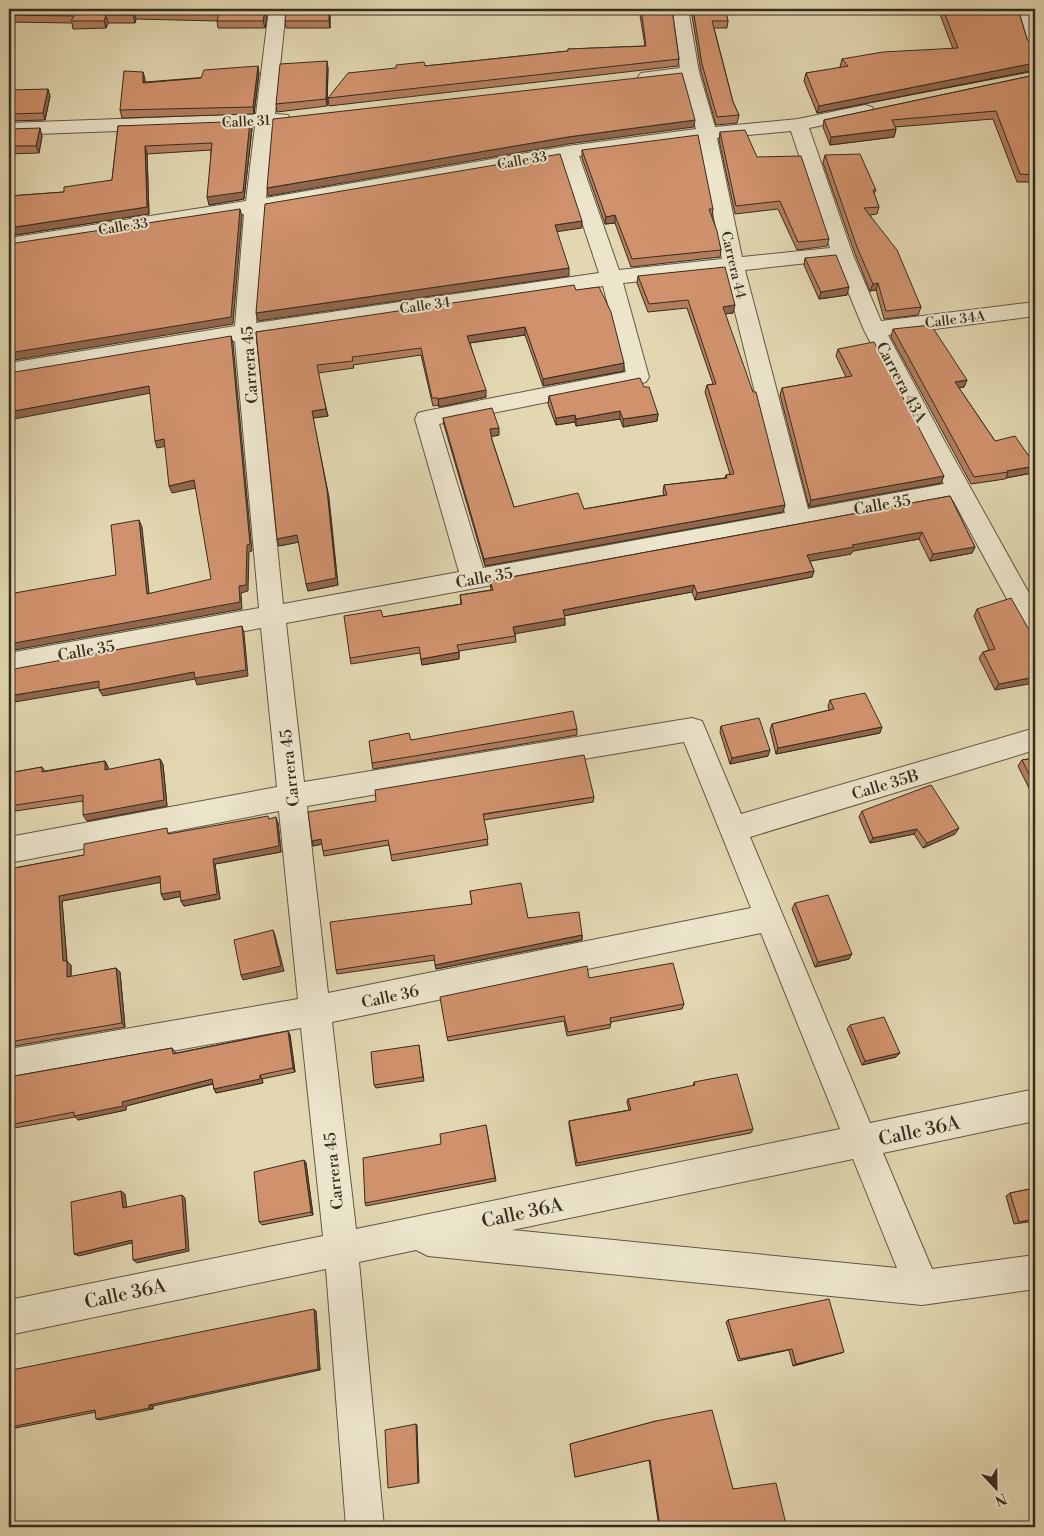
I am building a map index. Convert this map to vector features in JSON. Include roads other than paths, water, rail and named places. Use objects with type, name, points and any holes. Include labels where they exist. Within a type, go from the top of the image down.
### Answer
[{"type":"street","name":"Carrera 45","points":[[277,9],[263,121],[245,332],[272,616],[341,1249],[365,1527]]},
{"type":"street","name":"Carrera 44","points":[[680,9],[690,72],[707,133],[733,265],[799,520]]},
{"type":"street","points":[[1023,9],[1035,46]]},
{"type":"street","points":[[630,79],[690,72]]},
{"type":"street","name":"Calle 33","points":[[9,244],[255,206],[568,152],[707,133],[798,125],[883,108]]},
{"type":"street","name":"Calle 31","points":[[9,129],[263,121],[303,116]]},
{"type":"street","name":"Carrera 43A","points":[[798,125],[843,252],[875,329],[959,490],[1024,584],[1035,627]]},
{"type":"street","points":[[474,579],[426,419],[638,377],[611,278],[568,152]]},
{"type":"street","name":"Calle 34","points":[[9,371],[245,332],[611,278],[843,252]]},
{"type":"street","name":"Calle 34A","points":[[875,329],[1035,309]]},
{"type":"street","name":"Calle 35","points":[[9,664],[959,490]]},
{"type":"street","points":[[9,850],[292,796],[692,729],[922,1288]]},
{"type":"street","name":"Calle 35B","points":[[734,829],[1035,739]]},
{"type":"street","name":"Calle 36","points":[[9,1065],[315,1011],[770,918]]},
{"type":"street","name":"Calle 36A","points":[[9,1318],[1035,1106]]},
{"type":"street","points":[[401,1237],[922,1288],[1035,1272]]}]
